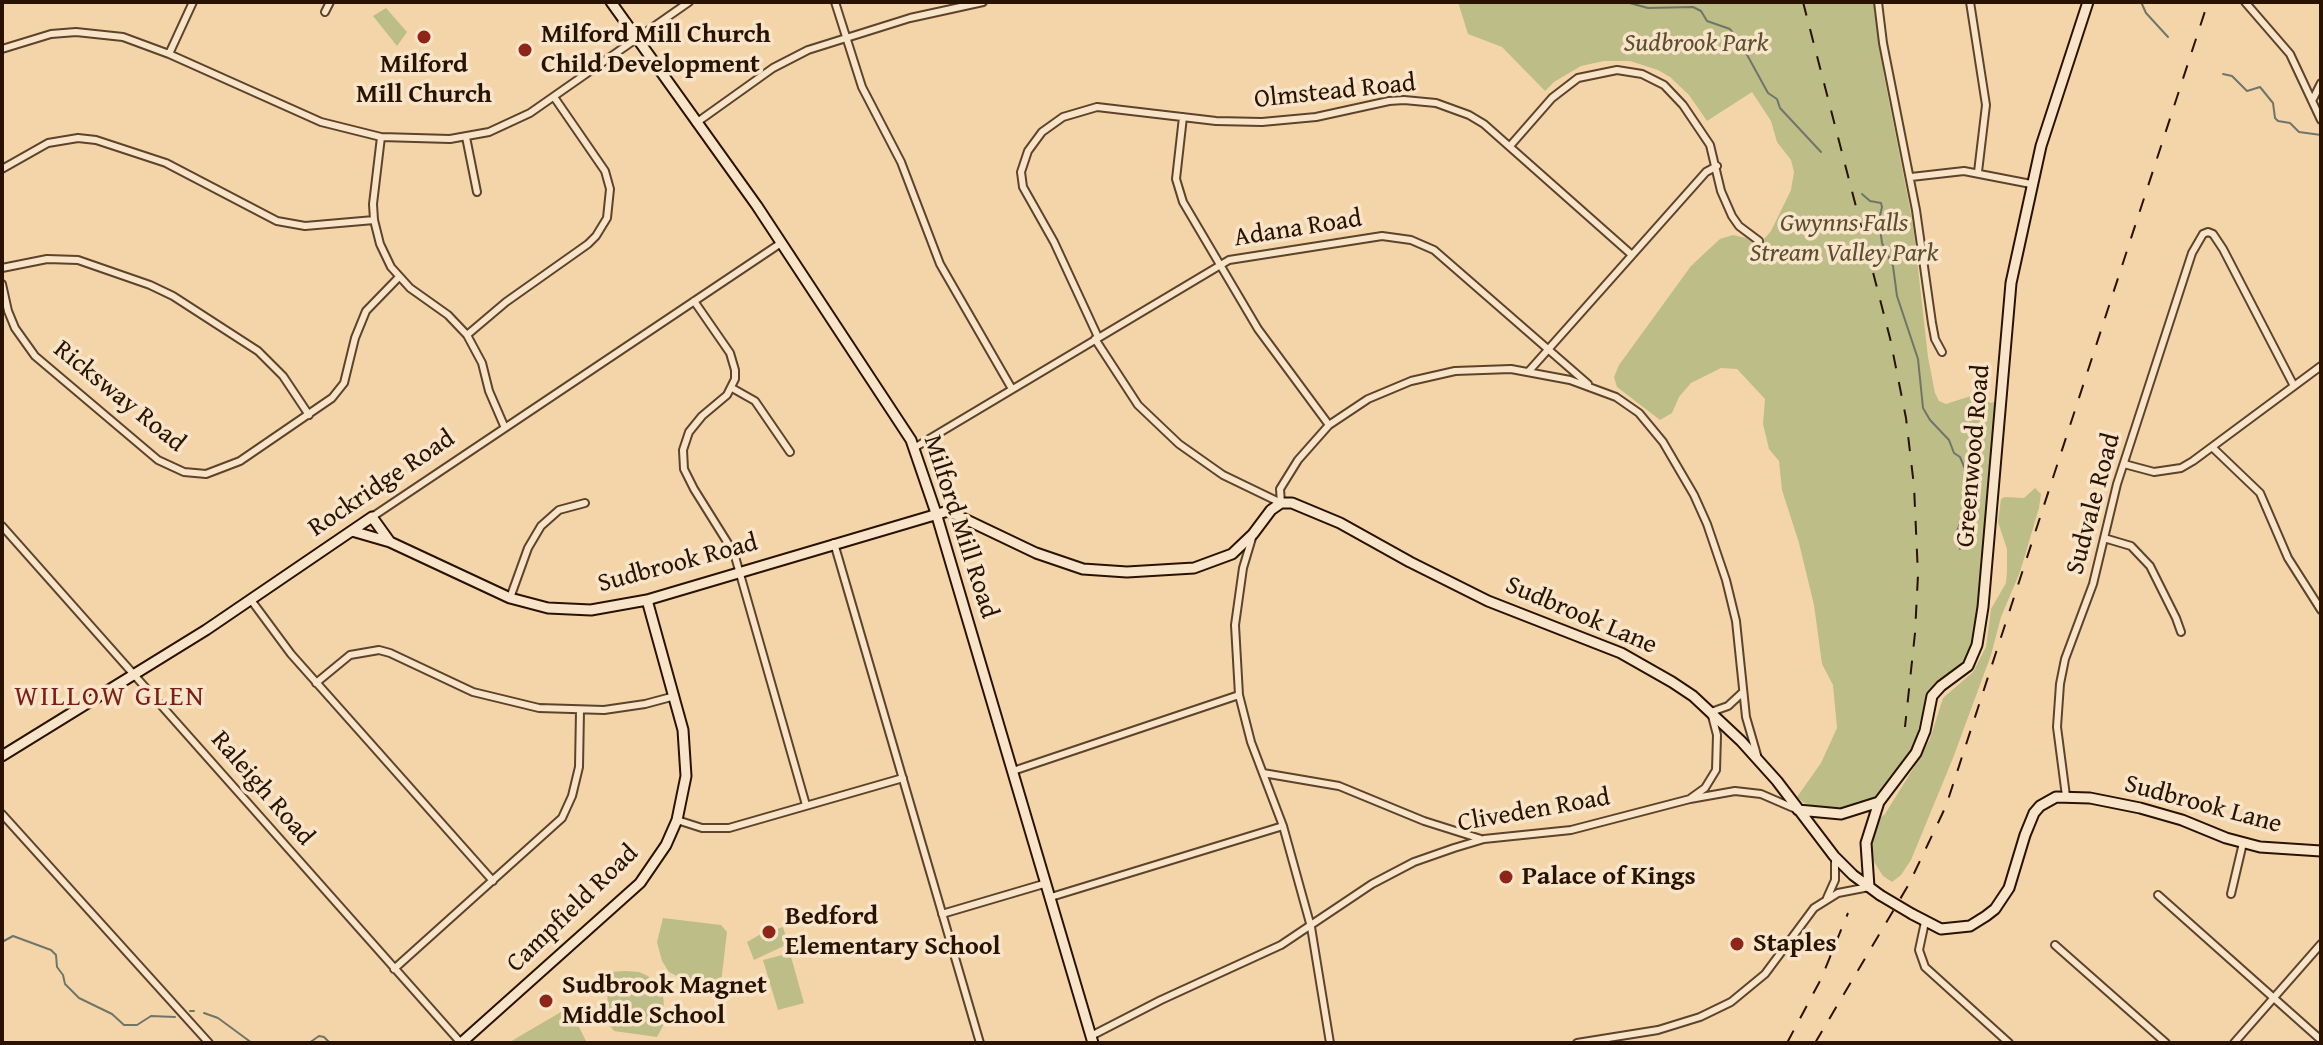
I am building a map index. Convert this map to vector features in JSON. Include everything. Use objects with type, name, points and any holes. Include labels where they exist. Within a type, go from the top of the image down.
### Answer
[{"type":"street","points":[[169,54],[193,2]]},
{"type":"street","points":[[325,12],[330,2]]},
{"type":"street","name":"Milford Mill Road","points":[[611,2],[782,242],[899,419],[914,448],[1092,1040]]},
{"type":"street","points":[[2,49],[30,39],[76,32],[123,37],[169,54],[321,122],[381,137],[429,141],[466,137],[509,124],[554,97],[689,2]]},
{"type":"street","points":[[835,2],[862,87],[901,162],[940,264],[1012,389]]},
{"type":"street","points":[[696,123],[790,58],[846,37],[936,11],[983,2]]},
{"type":"street","points":[[1878,2],[1886,59],[1911,177],[1932,323],[1942,352]]},
{"type":"street","points":[[1970,2],[1986,105],[1978,172]]},
{"type":"street","name":"Greenwood Road","points":[[1869,887],[1866,843],[1879,802],[1916,753],[1925,731],[1932,696],[1968,666],[1977,645],[1983,607],[2011,283],[2031,184],[2050,114],[2088,2]]},
{"type":"street","points":[[2245,2],[2290,54],[2321,120]]},
{"type":"street","points":[[1510,146],[1566,85],[1596,72],[1629,71],[1653,79],[1672,92],[1710,145],[1721,191],[1732,216],[1739,226],[1759,241]]},
{"type":"street","points":[[2312,101],[2321,83]]},
{"type":"street","points":[[467,335],[506,302],[588,244],[607,218],[610,189],[605,171],[554,97]]},
{"type":"street","name":"Olmstead Road","points":[[1096,338],[1054,242],[1023,187],[1021,172],[1028,151],[1042,132],[1074,112],[1110,107],[1227,122],[1290,120],[1389,101],[1436,103],[1469,115],[1510,146],[1632,255]]},
{"type":"street","points":[[1183,117],[1176,165],[1178,190],[1258,329],[1329,425]]},
{"type":"street","points":[[381,137],[374,220],[385,256],[410,288],[448,315],[467,335],[482,363],[489,391],[505,428]]},
{"type":"street","points":[[466,137],[477,192]]},
{"type":"street","points":[[2,169],[48,143],[78,138],[96,140],[166,163],[277,221],[305,226],[374,220]]},
{"type":"street","points":[[1529,371],[1706,172],[1717,166]]},
{"type":"street","points":[[1911,177],[1953,171],[1978,172],[2031,184]]},
{"type":"street","name":"Sudvale Road","points":[[2066,796],[2058,749],[2060,684],[2065,659],[2099,564],[2124,464],[2192,253],[2200,237],[2208,232],[2213,234],[2223,249],[2294,386]]},
{"type":"street","name":"Adana Road","points":[[914,448],[1220,264],[1229,260],[1382,236],[1411,240],[1443,258],[1591,387]]},
{"type":"street","name":"Rockridge Road","points":[[2,756],[251,600],[782,242]]},
{"type":"street","points":[[2,268],[47,259],[78,260],[99,265],[173,296],[258,351],[283,376],[309,415]]},
{"type":"street","name":"Ricksway Road","points":[[2,284],[15,328],[35,356],[146,451],[175,469],[206,474],[230,467],[309,415],[339,391],[366,311],[399,277]]},
{"type":"street","points":[[694,301],[730,353],[735,370],[732,388],[689,432],[683,460],[694,489],[732,547],[806,805]]},
{"type":"street","points":[[1096,338],[1138,405],[1179,444],[1223,475],[1281,503]]},
{"type":"street","points":[[2124,464],[2154,472],[2171,471],[2193,461],[2321,366]]},
{"type":"street","points":[[1281,503],[1280,489],[1298,460],[1329,425],[1386,390],[1433,375],[1492,369],[1529,371],[1591,387],[1625,402],[1652,426],[1694,495],[1726,580],[1738,633],[1748,727],[1757,758]]},
{"type":"street","points":[[732,388],[755,401],[790,452]]},
{"type":"street","points":[[2212,447],[2260,493],[2288,558],[2321,610]]},
{"type":"street","points":[[510,598],[528,548],[541,526],[559,510],[585,503]]},
{"type":"street","points":[[936,513],[948,511],[1026,548],[1083,569],[1104,572],[1171,571],[1207,565],[1226,557],[1253,534],[1265,517],[1281,503]]},
{"type":"street","name":"Sudbrook Lane","points":[[1281,503],[1312,509],[1488,601],[1633,659],[1693,696],[1757,758],[1834,856],[1880,895],[1941,929],[1961,928],[1978,922],[1995,909],[2009,888],[2034,813],[2048,801],[2066,796],[2149,810],[2243,843],[2294,852],[2321,851]]},
{"type":"street","name":"Sudbrook Road","points":[[352,531],[390,542],[510,598],[548,608],[608,609],[936,513]]},
{"type":"street","name":"Sudbrook Road","points":[[372,517],[390,542]]},
{"type":"street","name":"Raleigh Road","points":[[2,526],[461,1043]]},
{"type":"street","points":[[1253,534],[1237,603],[1234,645],[1239,695],[1251,742],[1283,826],[1311,927],[1330,1043]]},
{"type":"street","points":[[2104,538],[2131,546],[2150,566],[2181,632]]},
{"type":"street","points":[[834,543],[980,1043]]},
{"type":"street","points":[[1226,557],[1239,562],[1243,568]]},
{"type":"street","points":[[251,600],[316,683],[493,881]]},
{"type":"street","name":"Campfield Road","points":[[461,1043],[640,883],[666,845],[677,820],[686,776],[686,754],[675,696],[647,600]]},
{"type":"street","points":[[316,683],[350,655],[379,650],[495,699],[539,708],[580,711],[625,708],[675,696]]},
{"type":"street","points":[[1690,799],[1705,788],[1716,770],[1717,735],[1711,712],[1728,706],[1743,692]]},
{"type":"street","points":[[1013,771],[1239,695]]},
{"type":"street","points":[[394,969],[552,828],[568,808],[579,767],[580,711]]},
{"type":"street","points":[[1263,773],[1339,786],[1424,821],[1484,839]]},
{"type":"street","points":[[677,820],[702,828],[720,829],[903,778]]},
{"type":"street","name":"Cliveden Road","points":[[1092,1040],[1161,1000],[1249,962],[1311,927],[1396,870],[1484,839],[1571,830],[1727,792],[1748,791],[1798,810],[1841,814],[1879,802]]},
{"type":"street","points":[[2,814],[209,1043]]},
{"type":"street","points":[[1051,897],[1283,826]]},
{"type":"street","points":[[2231,894],[2243,843]]},
{"type":"street","points":[[1827,898],[1835,880],[1834,856]]},
{"type":"street","points":[[942,914],[1047,883]]},
{"type":"street","points":[[1577,1043],[1689,1021],[1717,1009],[1743,994],[1765,974],[1804,920],[1827,898],[1849,889],[1869,887]]},
{"type":"street","points":[[2158,895],[2321,1040]]},
{"type":"street","points":[[1925,922],[1919,950],[1925,967],[2009,1043]]},
{"type":"street","points":[[2234,1043],[2321,944]]},
{"type":"street","points":[[2055,945],[2166,1043]]},
{"type":"street","points":[[1633,1034],[1635,1043]]},
{"type":"green space","name":"Gwynns Falls Stream Valley Park","points":[[1458,2],[1873,2],[1913,224],[1935,393],[1939,401],[1946,404],[1977,394],[1985,396],[1990,403],[1995,402],[1979,606],[1973,644],[1964,663],[1927,694],[1913,750],[1892,781],[1871,802],[1859,801],[1853,807],[1819,808],[1797,797],[1821,763],[1837,728],[1833,685],[1822,664],[1814,605],[1799,543],[1782,490],[1779,461],[1769,449],[1763,424],[1765,399],[1737,369],[1721,368],[1691,383],[1679,397],[1672,413],[1660,420],[1617,387],[1614,377],[1619,365],[1691,266],[1708,250],[1720,239],[1733,235],[1746,238],[1758,246],[1771,231],[1791,190],[1794,172],[1791,160],[1777,142],[1771,121],[1752,92],[1707,121],[1689,95],[1670,77],[1630,61],[1604,61],[1581,66],[1545,91],[1502,47],[1468,34]]},
{"type":"green space","points":[[386,8],[407,32],[397,46],[373,16]]},
{"type":"green space","points":[[2035,488],[2041,494],[2039,508],[1991,655],[1911,860],[1892,882],[1883,876],[1872,859],[1870,839],[1876,821],[1885,814],[1921,756],[1943,698],[1973,672],[1986,647],[1991,609],[2006,583],[2007,549],[1998,522],[2001,499],[2024,498]]},
{"type":"green space","points":[[663,918],[721,925],[727,932],[721,983],[695,985],[669,972],[662,961],[657,942]]},
{"type":"green space","points":[[783,927],[788,944],[754,960],[747,942]]},
{"type":"green space","points":[[790,953],[804,1003],[778,1010],[763,960]]},
{"type":"green space","points":[[626,971],[648,976],[663,994],[665,1022],[657,1037],[614,1031],[607,1023],[608,972]]},
{"type":"green space","points":[[561,1012],[574,1017],[587,1043],[508,1043]]},
{"type":"waterway","points":[[1626,2],[1648,8],[1693,7],[1701,11],[1707,21],[1730,29],[1768,93],[1777,99],[1780,108],[1821,152]]},
{"type":"waterway","points":[[2141,2],[2146,13],[2168,37]]},
{"type":"waterway","points":[[2223,74],[2232,76],[2247,91],[2260,87],[2273,103],[2278,121],[2290,123],[2299,132],[2321,135]]},
{"type":"waterway","points":[[1862,194],[1870,201],[1881,203],[1879,220],[1882,243],[1893,266],[1897,296],[1918,359],[1923,408],[1949,440],[1969,478],[1970,501],[1957,531],[1960,549]]},
{"type":"waterway","points":[[2,942],[13,936],[51,950],[56,955],[57,967],[65,984],[79,998],[112,1014],[124,1025],[137,1025],[151,1016],[175,1017]]},
{"type":"waterway","points":[[204,1013],[218,1018],[252,1043]]},
{"type":"waterway","points":[[309,1043],[319,1036],[330,1043]]},
{"type":"railway","points":[[1803,2],[1890,338],[1906,418],[1914,486],[1918,575],[1905,727]]},
{"type":"railway","points":[[1815,1043],[1909,884],[1946,806],[2208,2]]},
{"type":"railway","points":[[1787,1043],[1821,979],[1848,913]]},
{"type":"place","name":"Milford Mill Church","points":[[424,37]]},
{"type":"place","name":"Milford Mill Church Child Development","points":[[525,50]]},
{"type":"place","name":"Palace of Kings","points":[[1506,877]]},
{"type":"place","name":"Bedford Elementary School","points":[[769,932]]},
{"type":"place","name":"Staples","points":[[1737,944]]},
{"type":"place","name":"Sudbrook Magnet Middle School","points":[[546,1001]]},
{"type":"district","name":"WILLOW GLEN","points":[[110,698]]},
{"type":"park label","name":"Sudbrook Park","points":[[1696,44]]}]
